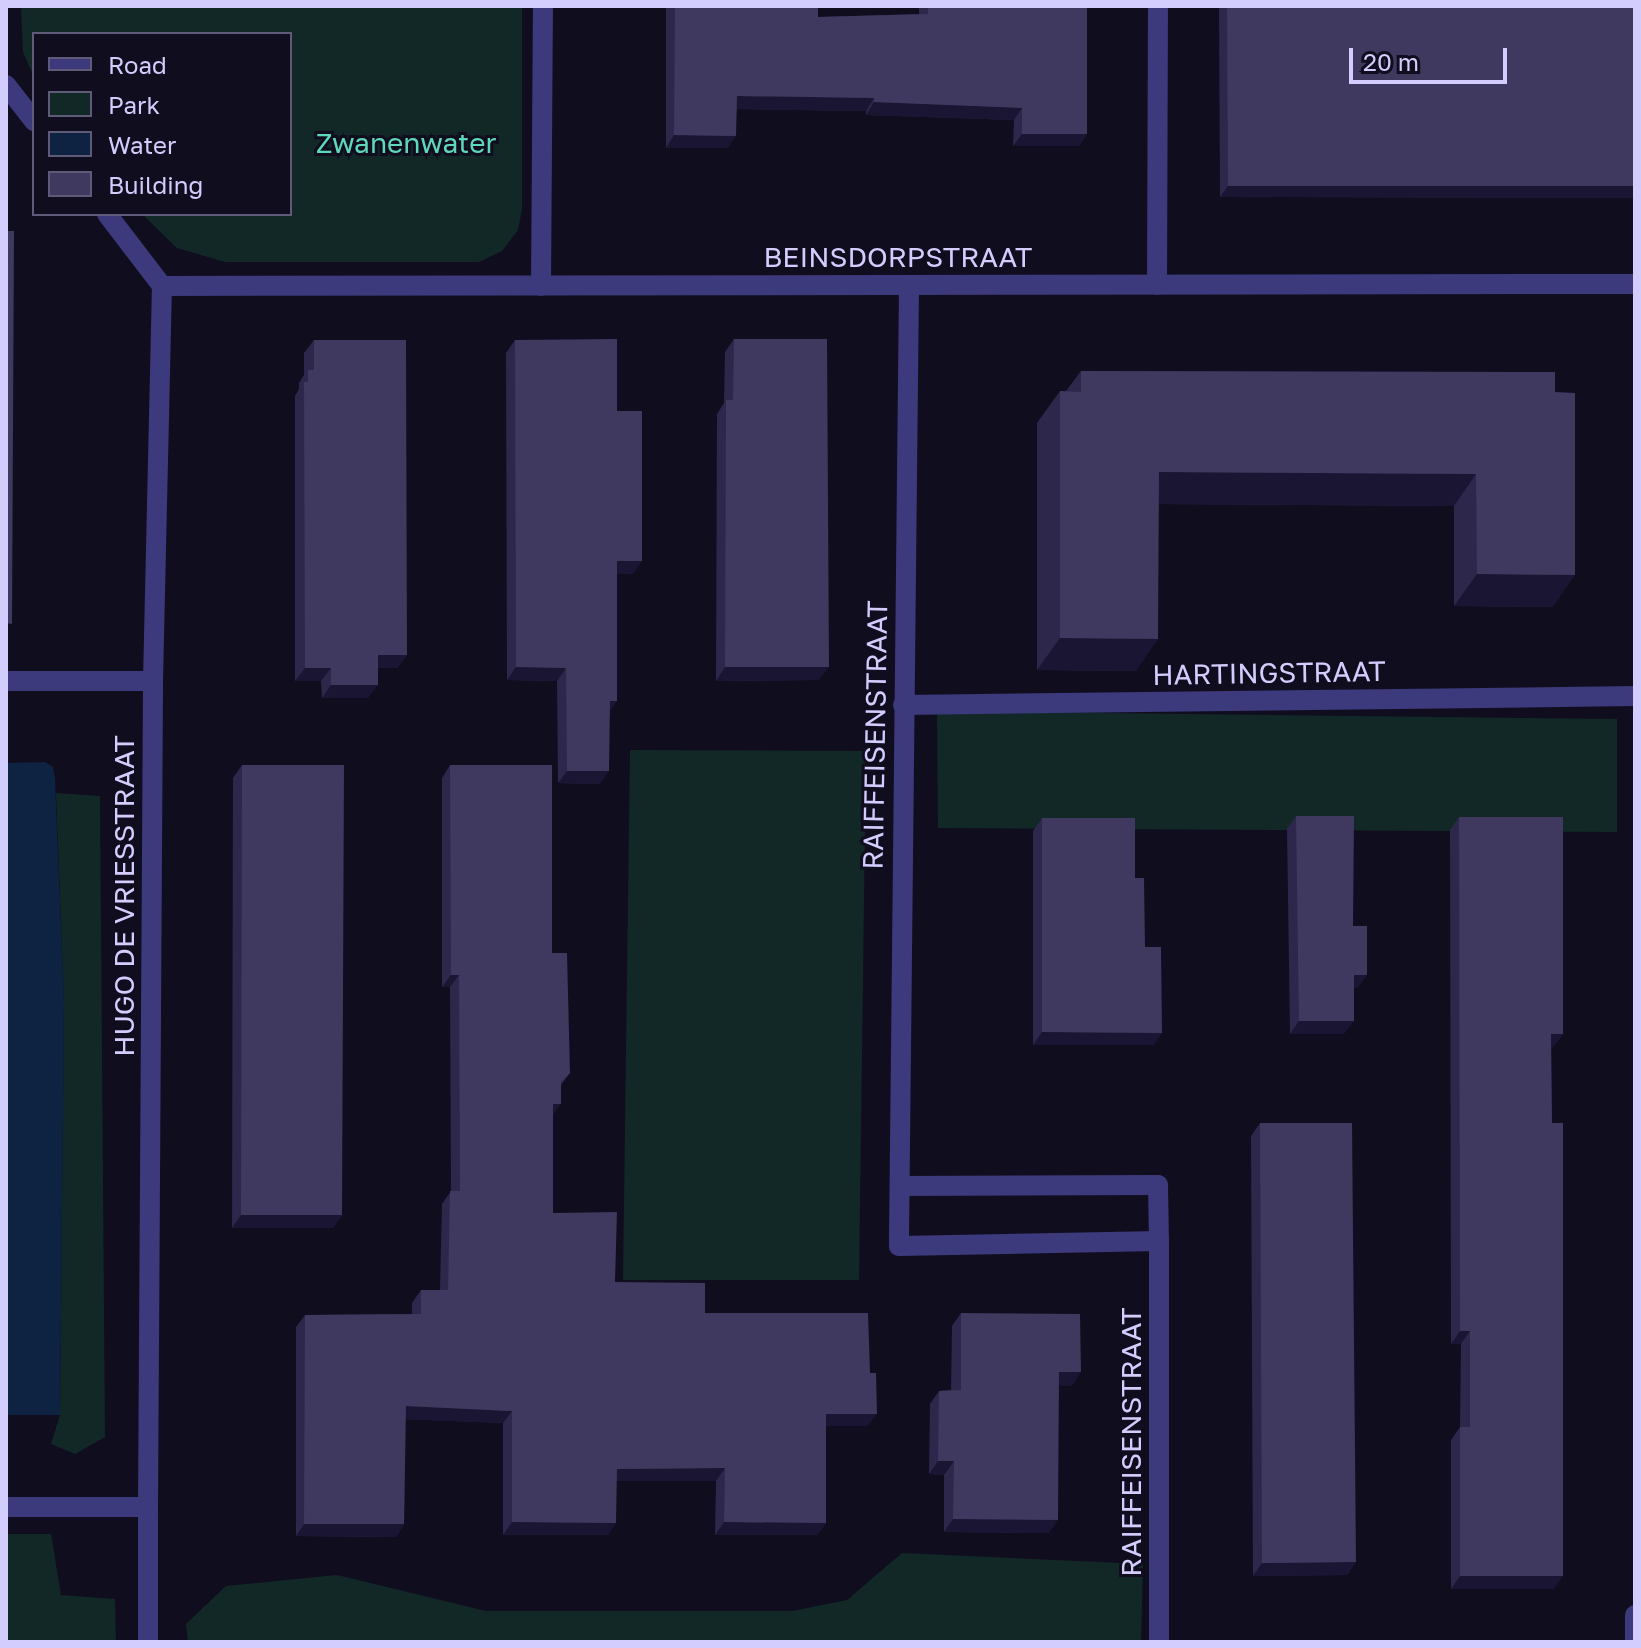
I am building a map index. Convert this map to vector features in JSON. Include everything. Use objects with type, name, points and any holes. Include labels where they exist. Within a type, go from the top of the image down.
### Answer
[{"type":"street","points":[[541,286],[543,6]]},
{"type":"street","points":[[1157,285],[1158,6]]},
{"type":"street","points":[[6,85],[32,118]]},
{"type":"street","points":[[109,216],[162,286]]},
{"type":"street","name":"BEINSDORPSTRAAT","points":[[162,286],[1635,284]]},
{"type":"street","name":"RAIFFEISENSTRAAT","points":[[909,285],[899,1246],[1159,1241]]},
{"type":"street","name":"HUGO DE VRIESSTRAAT","points":[[148,1642],[153,681],[162,286]]},
{"type":"street","points":[[6,681],[153,681]]},
{"type":"street","name":"HARTINGSTRAAT","points":[[903,705],[1635,696]]},
{"type":"street","name":"RAIFFEISENSTRAAT","points":[[900,1186],[1158,1185],[1159,1642]]},
{"type":"street","points":[[6,1507],[148,1507]]},
{"type":"street","points":[[1635,1615],[1635,1642]]},
{"type":"green space","name":"Zwanenwater","points":[[21,6],[522,6],[522,209],[518,230],[502,251],[479,262],[225,262],[177,248],[144,216],[292,216],[292,32],[32,32],[32,72],[23,52]]},
{"type":"green space","points":[[937,711],[1617,719],[1617,832],[938,828]]},
{"type":"green space","points":[[630,750],[866,751],[859,1280],[623,1280]]},
{"type":"green space","points":[[56,793],[100,796],[105,1437],[75,1454],[51,1444],[60,1415],[64,1002]]},
{"type":"green space","points":[[6,1534],[51,1534],[61,1595],[115,1599],[116,1642],[6,1642]]},
{"type":"green space","points":[[902,1553],[1143,1564],[1141,1642],[188,1642],[186,1624],[226,1586],[337,1575],[486,1611],[792,1611],[847,1600]]},
{"type":"water","points":[[45,762],[53,767],[55,778],[64,1002],[60,1415],[6,1415],[6,763]]},
{"type":"building","points":[[675,6],[818,6],[818,17],[928,14],[928,6],[1087,6],[1087,134],[1022,134],[1022,108],[874,102],[874,98],[737,96],[736,136],[674,135]]},
{"type":"building","points":[[1227,6],[1635,6],[1635,186],[1228,186]]},
{"type":"building","points":[[6,231],[14,231],[12,624],[6,623]]},
{"type":"building","points":[[617,339],[617,411],[642,411],[642,561],[617,561],[617,701],[610,701],[609,771],[567,771],[566,668],[516,667],[515,340]]},
{"type":"building","points":[[734,339],[827,339],[829,667],[725,667],[726,400],[733,400]]},
{"type":"building","points":[[314,340],[406,340],[407,655],[378,655],[378,685],[331,685],[331,668],[305,668],[304,382],[308,382],[308,370],[314,370]]},
{"type":"building","points":[[1081,371],[1555,372],[1555,392],[1575,393],[1575,575],[1477,574],[1476,474],[1159,472],[1158,639],[1060,638],[1060,391],[1081,392]]},
{"type":"building","points":[[242,765],[344,765],[342,1215],[241,1215]]},
{"type":"building","points":[[450,765],[552,765],[552,953],[567,953],[570,1073],[561,1082],[561,1104],[553,1104],[553,1213],[617,1212],[615,1282],[705,1283],[705,1313],[868,1313],[870,1373],[876,1373],[877,1414],[826,1414],[826,1523],[724,1522],[725,1468],[617,1469],[616,1523],[512,1522],[512,1411],[406,1406],[404,1524],[304,1524],[305,1315],[421,1314],[421,1290],[448,1290],[450,1191],[460,1191],[459,975],[451,975]]},
{"type":"building","points":[[1296,816],[1354,816],[1353,926],[1367,926],[1367,975],[1354,975],[1354,1021],[1299,1021]]},
{"type":"building","points":[[1459,817],[1563,817],[1563,1034],[1551,1034],[1552,1123],[1563,1123],[1563,1576],[1460,1576],[1460,1427],[1470,1427],[1470,1331],[1460,1331]]},
{"type":"building","points":[[1042,818],[1135,818],[1135,878],[1144,878],[1145,947],[1161,947],[1162,1033],[1042,1032]]},
{"type":"building","points":[[1260,1123],[1352,1123],[1356,1562],[1262,1563]]},
{"type":"building","points":[[961,1313],[1080,1314],[1081,1372],[1059,1372],[1058,1520],[953,1519],[954,1461],[938,1461],[939,1391],[961,1390]]}]
